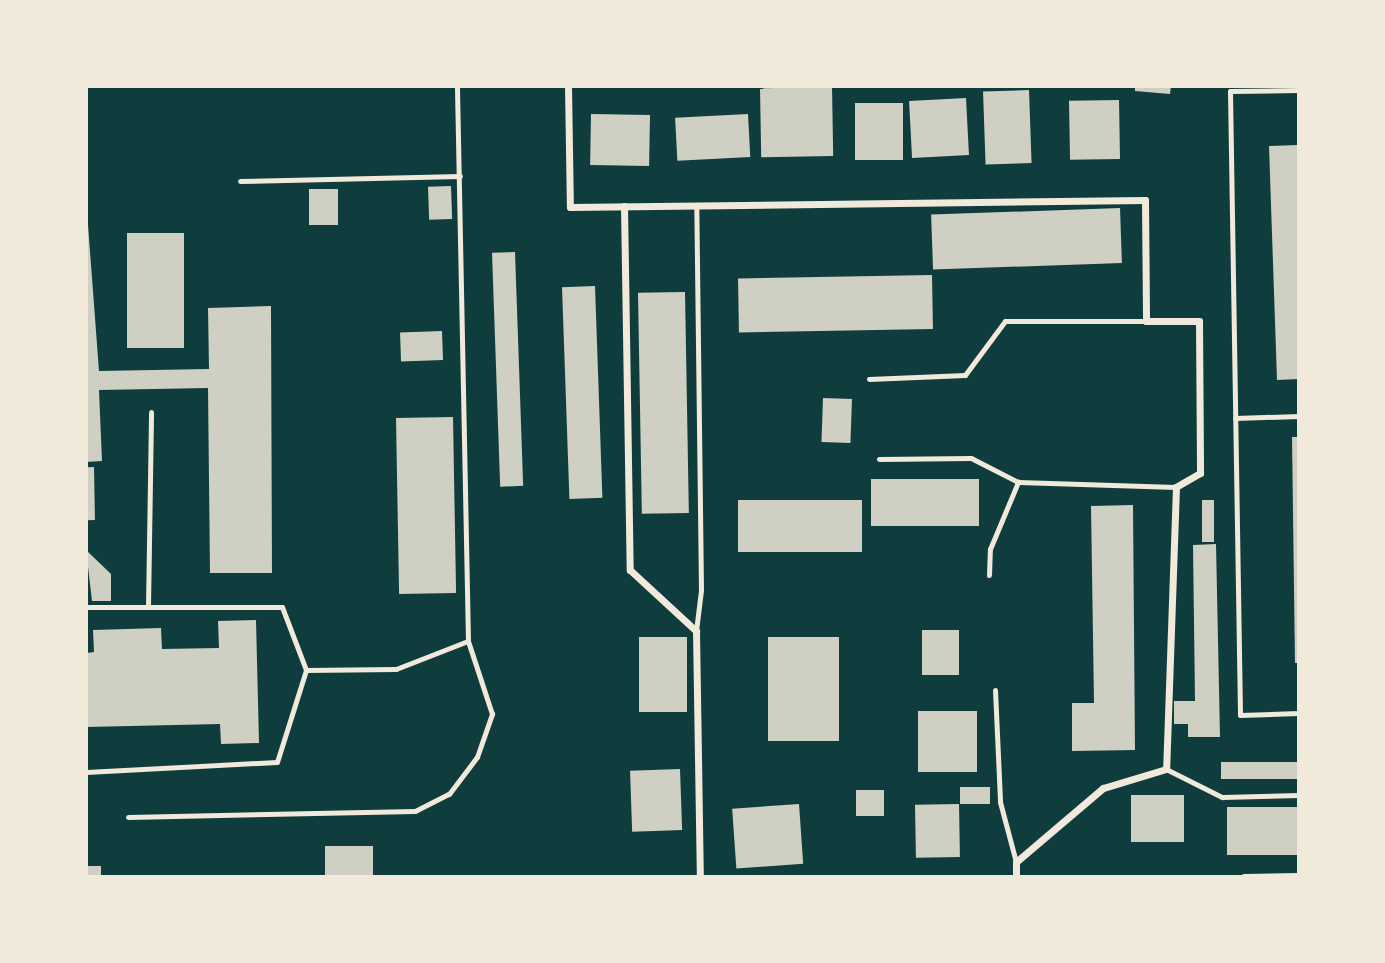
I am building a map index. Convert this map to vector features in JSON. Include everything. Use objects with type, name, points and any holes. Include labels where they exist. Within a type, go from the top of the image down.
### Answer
[{"type":"street","points":[[568,86],[570,207],[1145,200],[1146,321],[1199,321],[1200,473],[1176,487],[1166,769],[1103,788],[1016,862],[1016,877]]},
{"type":"street","points":[[624,206],[630,570],[696,631],[700,877]]},
{"type":"street","points":[[1244,877],[1299,876]]},
{"type":"lane","points":[[128,817],[415,811],[449,794],[477,757],[492,714],[468,641],[457,86]]},
{"type":"lane","points":[[1299,90],[1230,91],[1240,715],[1299,713]]},
{"type":"lane","points":[[240,181],[460,176]]},
{"type":"lane","points":[[696,206],[701,590],[696,631]]},
{"type":"lane","points":[[869,379],[965,375],[1005,321],[1146,321]]},
{"type":"lane","points":[[148,607],[151,412]]},
{"type":"lane","points":[[1235,418],[1299,416]]},
{"type":"lane","points":[[879,459],[971,458],[1018,482],[1176,487]]},
{"type":"lane","points":[[989,575],[990,549],[1018,482]]},
{"type":"lane","points":[[86,607],[282,607],[306,670],[277,762],[86,772]]},
{"type":"lane","points":[[306,670],[396,669],[468,641]]},
{"type":"lane","points":[[995,691],[999,802],[1016,862]]},
{"type":"lane","points":[[1166,769],[1222,797],[1299,795]]},
{"type":"building","points":[[1135,86],[1171,86],[1170,94],[1135,91]]},
{"type":"building","points":[[832,87],[833,156],[761,157],[760,88]]},
{"type":"building","points":[[1029,90],[1032,163],[986,165],[983,92]]},
{"type":"building","points":[[966,98],[969,155],[912,158],[909,101]]},
{"type":"building","points":[[1119,100],[1120,159],[1070,160],[1069,101]]},
{"type":"building","points":[[855,103],[903,103],[903,160],[855,160]]},
{"type":"building","points":[[591,114],[650,115],[649,166],[590,165]]},
{"type":"building","points":[[748,114],[750,157],[677,161],[675,118]]},
{"type":"building","points":[[1299,145],[1299,379],[1277,380],[1269,146]]},
{"type":"building","points":[[451,186],[452,219],[429,220],[428,187]]},
{"type":"building","points":[[309,189],[338,189],[338,225],[309,225]]},
{"type":"building","points":[[86,198],[99,371],[209,369],[208,308],[271,306],[272,573],[210,573],[208,388],[99,390],[102,461],[86,462]]},
{"type":"building","points":[[1120,208],[1122,263],[933,270],[931,215]]},
{"type":"building","points":[[127,233],[184,233],[184,348],[127,348]]},
{"type":"building","points":[[515,252],[523,486],[500,487],[492,253]]},
{"type":"building","points":[[932,275],[933,329],[739,332],[738,278]]},
{"type":"building","points":[[595,286],[602,498],[569,499],[562,287]]},
{"type":"building","points":[[685,292],[689,513],[642,514],[638,293]]},
{"type":"building","points":[[442,331],[443,360],[401,361],[400,332]]},
{"type":"building","points":[[823,398],[852,399],[850,443],[821,442]]},
{"type":"building","points":[[453,417],[456,593],[399,594],[396,418]]},
{"type":"building","points":[[1292,437],[1299,437],[1299,663],[1295,663]]},
{"type":"building","points":[[86,467],[94,467],[95,520],[87,520]]},
{"type":"building","points":[[871,479],[979,479],[979,526],[871,526]]},
{"type":"building","points":[[738,500],[862,500],[862,552],[738,552]]},
{"type":"building","points":[[1202,500],[1214,500],[1214,542],[1202,542]]},
{"type":"building","points":[[1133,505],[1135,750],[1072,751],[1072,703],[1094,703],[1091,506]]},
{"type":"building","points":[[1216,544],[1220,737],[1188,737],[1188,724],[1174,724],[1174,701],[1195,701],[1193,545]]},
{"type":"building","points":[[86,550],[111,574],[111,601],[92,601]]},
{"type":"building","points":[[256,620],[259,743],[221,744],[220,724],[86,727],[86,653],[94,652],[93,630],[161,628],[162,649],[219,648],[218,621]]},
{"type":"building","points":[[922,630],[959,630],[959,675],[922,675]]},
{"type":"building","points":[[639,637],[687,637],[687,712],[639,712]]},
{"type":"building","points":[[768,637],[839,637],[839,741],[768,741]]},
{"type":"building","points":[[918,711],[977,711],[977,772],[918,772]]},
{"type":"building","points":[[1221,762],[1299,762],[1299,779],[1221,779]]},
{"type":"building","points":[[680,769],[682,830],[632,832],[630,771]]},
{"type":"building","points":[[960,787],[990,787],[990,804],[960,804]]},
{"type":"building","points":[[856,790],[884,790],[884,816],[856,816]]},
{"type":"building","points":[[1131,795],[1184,795],[1184,842],[1131,842]]},
{"type":"building","points":[[799,804],[803,864],[736,869],[732,809]]},
{"type":"building","points":[[959,804],[960,857],[916,858],[915,805]]},
{"type":"building","points":[[1227,807],[1299,807],[1299,855],[1227,855]]},
{"type":"building","points":[[325,846],[373,846],[373,877],[325,877]]},
{"type":"building","points":[[86,866],[101,866],[101,877],[86,877]]}]
